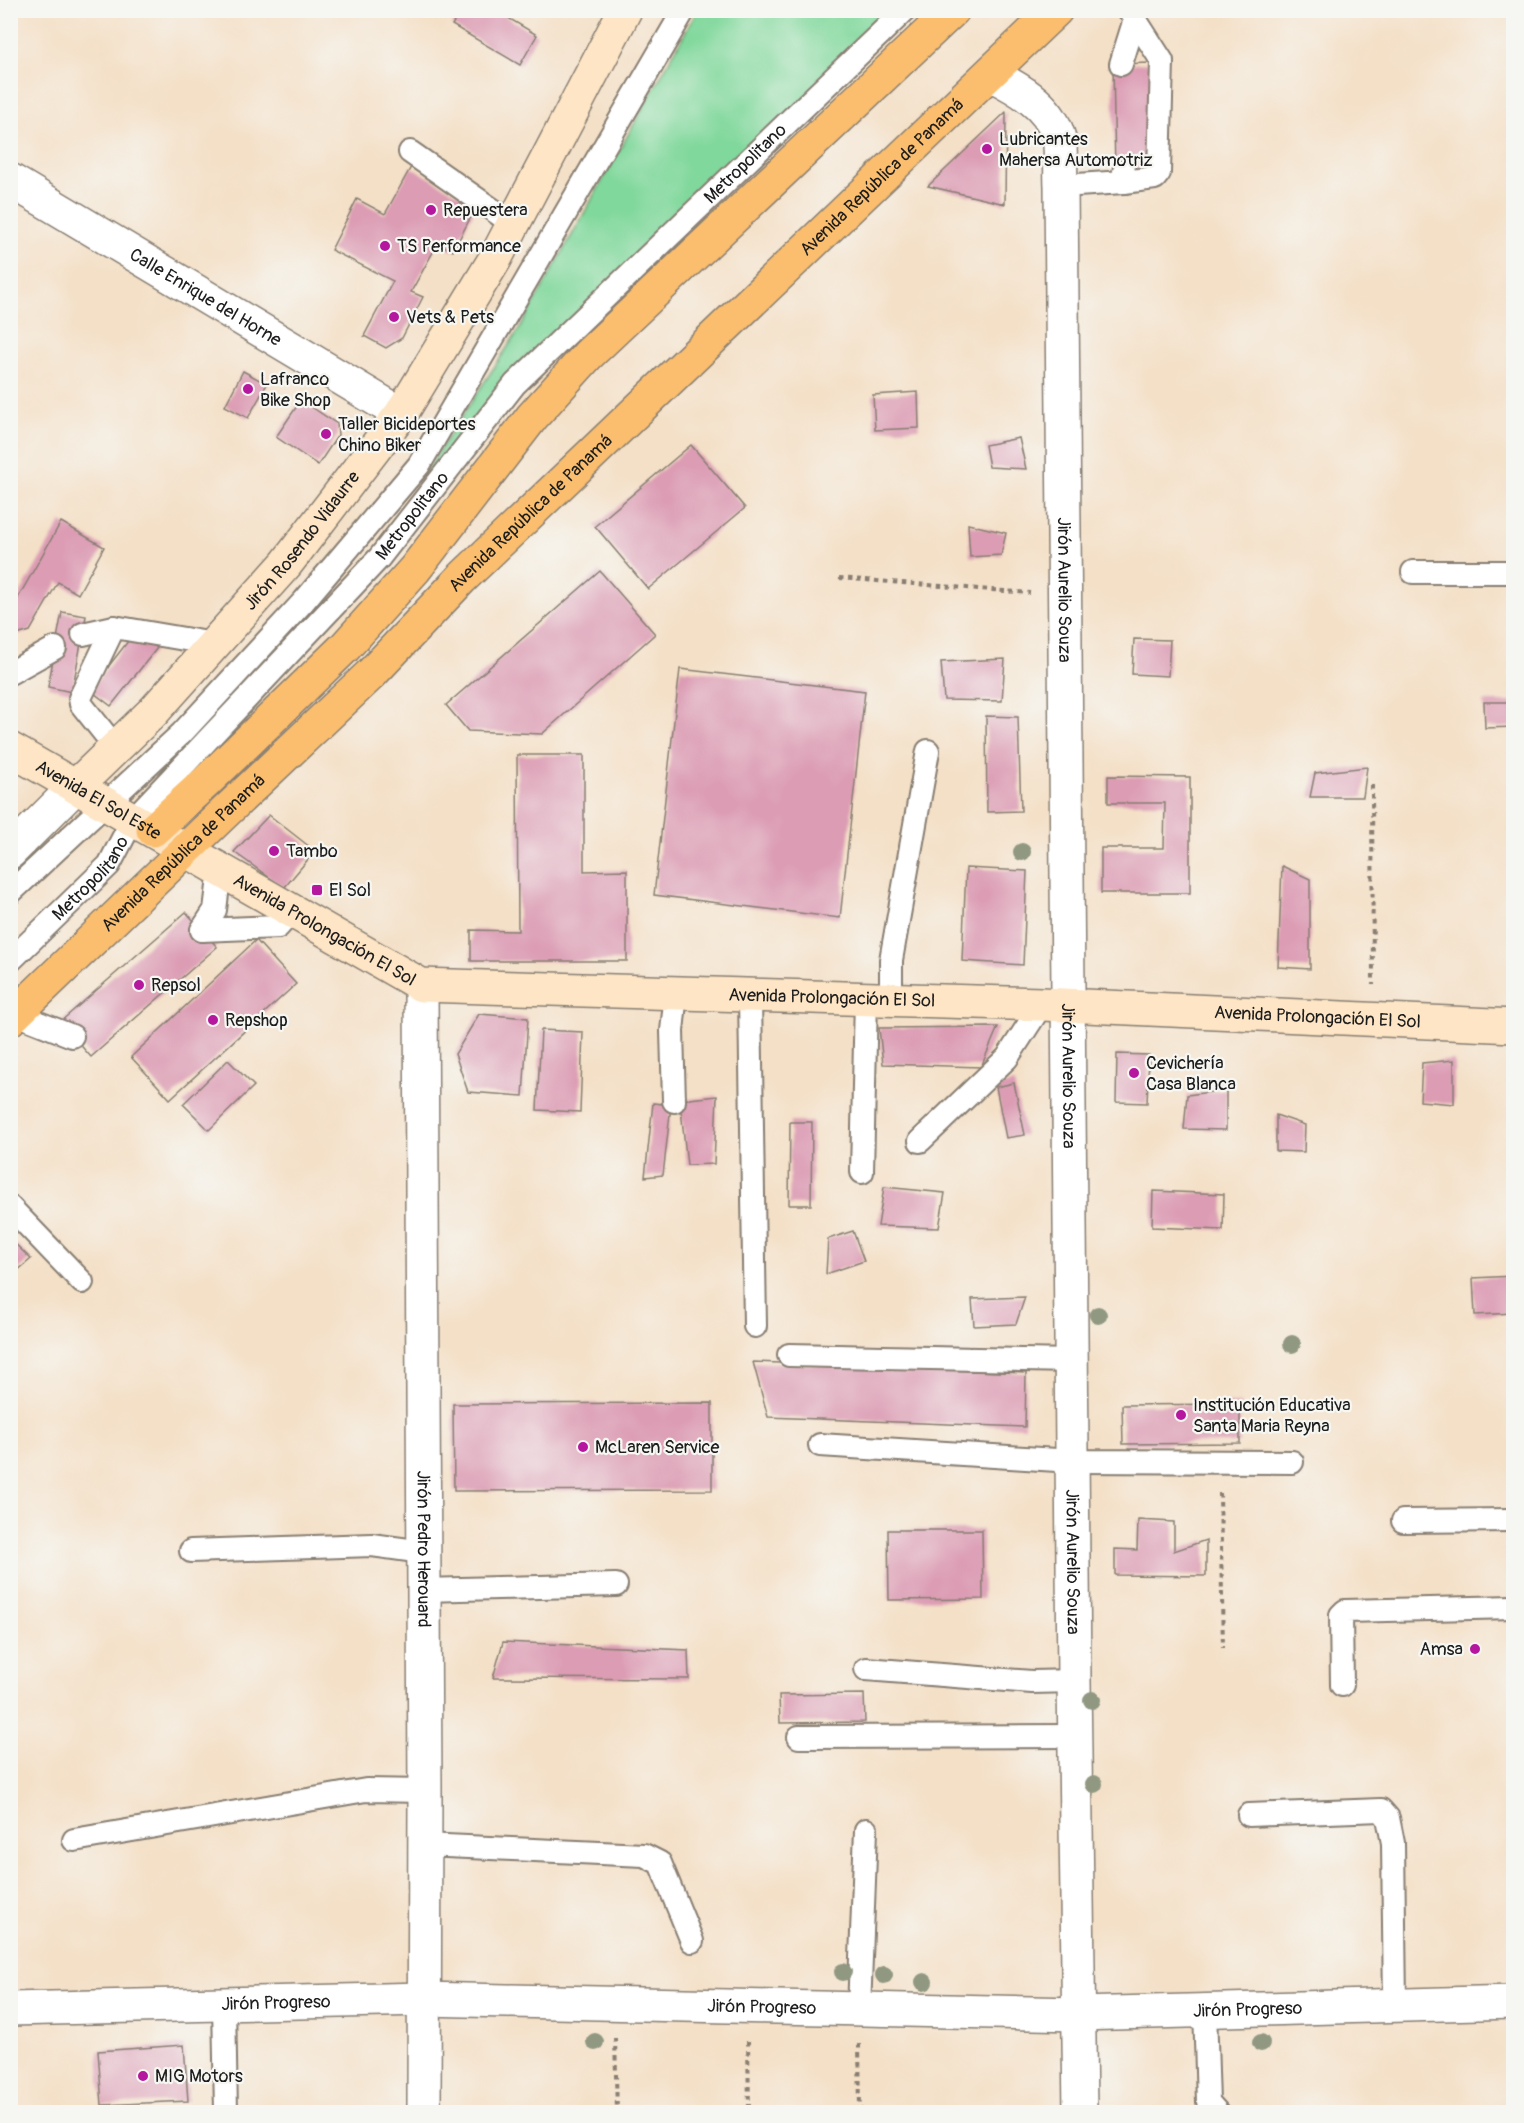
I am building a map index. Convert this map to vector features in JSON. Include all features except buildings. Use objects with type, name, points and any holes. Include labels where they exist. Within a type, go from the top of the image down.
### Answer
[{"type":"main road","name":"Avenida República de Panamá","points":[[130,817],[207,781],[345,647],[414,569],[532,417],[588,355],[953,10]]},
{"type":"main road","name":"Avenida República de Panamá","points":[[13,1017],[371,674],[462,578],[1056,10]]},
{"type":"street","name":"Jirón Rosendo Vidaurre","points":[[76,786],[154,711],[286,564],[401,414],[495,259],[625,10]]},
{"type":"street","name":"Jirón Aurelio Souza","points":[[990,74],[1030,97],[1048,117],[1059,135],[1065,596],[1055,1005],[1072,1361],[1080,2112]]},
{"type":"street","name":"Calle Enrique del Horne","points":[[10,180],[401,414]]},
{"type":"street","name":"Avenida El Sol Este","points":[[10,748],[186,849]]},
{"type":"street","points":[[10,852],[76,786]]},
{"type":"street","name":"Avenida Prolongación El Sol","points":[[186,849],[421,985],[1055,1005],[1514,1026]]},
{"type":"street","name":"Jirón Pedro Herouard","points":[[421,985],[424,2112]]},
{"type":"street","name":"Jirón Progreso","points":[[10,2008],[424,1998],[1078,2014],[1514,2002]]},
{"type":"lane","name":"Metropolitano","points":[[10,961],[109,865],[130,817],[182,733],[304,602],[418,465],[684,10]]},
{"type":"lane","name":"Metropolitano","points":[[10,893],[130,817],[379,558],[515,384],[905,10]]},
{"type":"lane","points":[[1120,64],[1132,15]]},
{"type":"lane","points":[[1061,186],[1124,177],[1155,178],[1160,173],[1162,61],[1132,15]]},
{"type":"lane","points":[[410,152],[513,224]]},
{"type":"lane","points":[[1413,572],[1514,572]]},
{"type":"lane","points":[[83,634],[114,627],[214,644]]},
{"type":"lane","points":[[114,627],[80,698],[81,704],[116,748]]},
{"type":"lane","points":[[10,673],[55,648]]},
{"type":"lane","points":[[862,1172],[879,1000],[891,960],[928,751]]},
{"type":"lane","points":[[220,870],[215,910],[202,930],[278,927],[293,910]]},
{"type":"lane","points":[[675,1101],[672,1031],[676,993]]},
{"type":"lane","points":[[750,996],[755,1326]]},
{"type":"lane","points":[[920,1141],[1007,1058],[1055,1005]]},
{"type":"lane","points":[[13,1017],[72,1036]]},
{"type":"lane","points":[[10,1208],[82,1282]]},
{"type":"lane","points":[[789,1355],[1072,1361]]},
{"type":"lane","points":[[820,1445],[1073,1461],[1292,1462]]},
{"type":"lane","points":[[1403,1521],[1514,1520]]},
{"type":"lane","points":[[191,1551],[372,1545],[423,1552]]},
{"type":"lane","points":[[424,1590],[616,1585]]},
{"type":"lane","points":[[1342,1685],[1341,1615],[1345,1611],[1514,1607]]},
{"type":"lane","points":[[866,1670],[1032,1682],[1074,1681]]},
{"type":"lane","points":[[799,1737],[1075,1736]]},
{"type":"lane","points":[[74,1840],[366,1790],[424,1791]]},
{"type":"lane","points":[[1249,1815],[1381,1810],[1388,1818],[1394,1843],[1395,2005]]},
{"type":"lane","points":[[859,2009],[866,1830]]},
{"type":"lane","points":[[424,1845],[644,1855],[660,1863],[692,1941]]},
{"type":"lane","points":[[224,2003],[226,2112]]},
{"type":"lane","points":[[1205,2010],[1208,2102],[1217,2112]]},
{"type":"path","points":[[839,578],[1065,596]]},
{"type":"path","points":[[1372,785],[1374,1019]]},
{"type":"path","points":[[1220,1462],[1223,1648]]},
{"type":"path","points":[[614,2002],[617,2112]]},
{"type":"path","points":[[748,2006],[748,2112]]},
{"type":"path","points":[[859,2009],[860,2112]]},
{"type":"green space","points":[[697,11],[891,11],[426,482],[423,475],[520,328]]},
{"type":"place","name":"Lubricantes Mahersa Automotriz","points":[[987,149]]},
{"type":"place","name":"Repuestera","points":[[431,210]]},
{"type":"place","name":"TS Performance","points":[[385,246]]},
{"type":"place","name":"Vets & Pets","points":[[394,317]]},
{"type":"place","name":"Lafranco Bike Shop","points":[[248,389]]},
{"type":"place","name":"Taller Bicideportes Chino Biker","points":[[326,434]]},
{"type":"place","name":"Tambo","points":[[274,851]]},
{"type":"place","name":"El Sol","points":[[317,890]]},
{"type":"place","name":"Repsol","points":[[139,985]]},
{"type":"place","name":"Repshop","points":[[213,1020]]},
{"type":"place","name":"Cevichería Casa Blanca","points":[[1134,1073]]},
{"type":"place","name":"Institución Educativa Santa Maria Reyna","points":[[1181,1415]]},
{"type":"place","name":"McLaren Service","points":[[583,1447]]},
{"type":"place","name":"Amsa","points":[[1475,1649]]},
{"type":"place","name":"MIG Motors","points":[[143,2076]]}]
